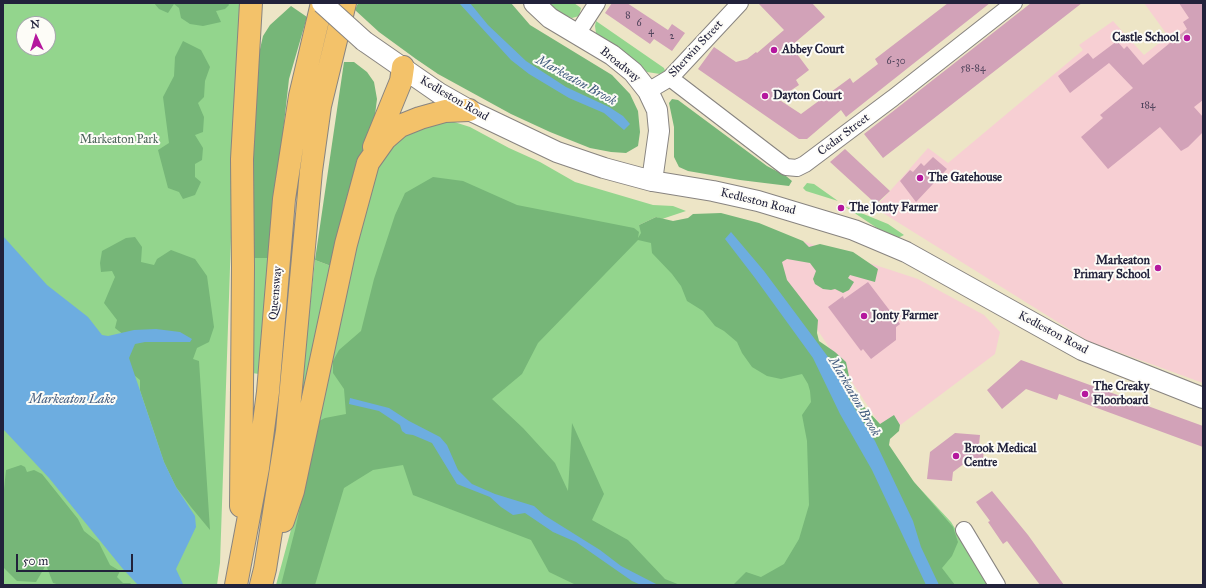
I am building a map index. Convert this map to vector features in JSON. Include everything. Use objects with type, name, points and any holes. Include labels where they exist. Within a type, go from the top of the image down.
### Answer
[{"type":"highway","points":[[242,564],[242,159],[251,3]]},
{"type":"highway","points":[[249,46],[265,3]]},
{"type":"highway","name":"Queensway","points":[[236,585],[242,564],[258,468],[268,392],[284,199],[300,96],[322,3]]},
{"type":"highway","name":"Queensway","points":[[263,577],[287,431],[311,171],[320,106],[345,3]]},
{"type":"highway","points":[[263,577],[293,491],[346,244],[368,163],[382,124],[401,81],[403,67]]},
{"type":"highway","points":[[368,163],[385,139],[400,126],[420,118],[445,111],[469,110]]},
{"type":"street","name":"Kedleston Road","points":[[322,3],[364,41],[439,93],[469,110],[557,152],[604,168],[652,180],[758,201],[854,230],[906,252],[1082,350],[1203,398]]},
{"type":"street","name":"Broadway","points":[[534,3],[550,18],[612,55],[633,72],[648,91],[657,110],[659,131],[652,180]]},
{"type":"street","points":[[577,34],[597,3]]},
{"type":"street","name":"Sherwin Street","points":[[648,91],[670,78],[740,3]]},
{"type":"street","name":"Cedar Street","points":[[670,78],[786,167],[797,168],[893,98],[1014,3]]},
{"type":"street","points":[[964,530],[997,585]]},
{"type":"shaded area","points":[[1144,3],[1203,3],[1203,383],[1088,341],[875,208],[928,148],[948,163],[1083,50],[1079,45],[1113,21],[1144,55],[1168,36]]},
{"type":"shaded area","points":[[747,223],[918,279],[984,315],[1000,332],[995,354],[887,435]]},
{"type":"green space","name":"Markeaton Park","points":[[3,3],[243,3],[235,120],[220,563],[217,585],[3,585]]},
{"type":"green space","points":[[154,3],[228,3],[229,5],[225,9],[216,11],[221,22],[203,26],[190,24],[181,18],[179,8],[174,4],[168,13],[159,9]]},
{"type":"green space","points":[[358,3],[511,3],[530,25],[612,75],[630,94],[638,111],[640,132],[638,146],[626,153],[590,148],[511,114],[438,74],[416,59],[379,32],[355,10]]},
{"type":"green space","points":[[546,3],[574,3],[581,8],[579,16],[572,18],[553,10]]},
{"type":"green space","points":[[291,6],[307,17],[289,79],[269,258],[254,258],[252,164],[258,58],[263,36],[270,25]]},
{"type":"green space","points":[[596,21],[664,68],[665,71],[660,74],[647,72],[631,57],[596,33]]},
{"type":"green space","points":[[183,41],[201,50],[210,67],[205,81],[204,97],[198,103],[204,117],[203,132],[195,135],[203,148],[202,160],[195,164],[195,177],[201,182],[195,195],[183,199],[179,192],[168,188],[158,150],[169,143],[163,97],[174,76],[175,57]]},
{"type":"green space","points":[[344,62],[354,62],[367,72],[374,82],[377,99],[375,115],[331,266],[315,260]]},
{"type":"green space","points":[[672,99],[678,100],[767,166],[786,176],[792,181],[789,186],[740,180],[688,171],[679,167],[674,157],[674,127],[669,103]]},
{"type":"green space","points":[[451,121],[470,127],[509,148],[540,162],[575,182],[653,205],[673,206],[686,211],[662,219],[656,217],[639,225],[807,367],[951,522],[990,585],[276,585],[302,489],[373,172],[393,138],[430,122]]},
{"type":"green space","points":[[433,177],[463,181],[517,205],[634,228],[639,232],[638,238],[641,233],[639,225],[656,217],[673,221],[688,218],[693,214],[721,213],[759,223],[803,241],[809,247],[820,244],[853,252],[878,269],[875,282],[850,275],[848,278],[854,282],[849,290],[843,293],[835,289],[823,289],[815,284],[813,279],[816,271],[810,263],[787,259],[782,262],[787,280],[818,320],[817,333],[819,341],[846,362],[853,395],[880,424],[894,415],[900,425],[899,431],[890,439],[889,445],[914,482],[953,527],[958,542],[952,556],[942,568],[955,585],[733,585],[746,572],[761,577],[784,564],[799,539],[809,505],[807,441],[802,415],[811,402],[810,391],[802,374],[781,379],[767,376],[752,367],[742,353],[737,342],[724,331],[715,326],[703,311],[687,301],[681,286],[652,253],[651,243],[638,240],[538,343],[522,374],[492,399],[523,428],[555,463],[568,491],[572,423],[604,494],[592,520],[628,540],[665,579],[680,585],[576,585],[549,572],[531,540],[413,495],[403,465],[373,470],[344,488],[315,585],[281,585],[295,530],[319,421],[325,418],[346,414],[344,389],[333,373],[333,361],[339,350],[361,331],[374,279],[395,215],[405,193]]},
{"type":"green space","points":[[807,183],[814,184],[838,201],[806,191],[803,188]]},
{"type":"green space","points":[[844,206],[888,224],[904,235],[898,238],[880,230]]},
{"type":"green space","points":[[135,237],[142,247],[141,262],[154,265],[157,259],[171,250],[195,259],[207,276],[214,327],[209,342],[197,348],[193,359],[199,361],[210,530],[176,487],[164,462],[140,390],[140,380],[129,371],[128,338],[115,328],[117,320],[104,303],[115,277],[112,271],[101,272],[100,263],[102,251],[126,238]]},
{"type":"green space","points":[[254,258],[269,258],[259,374],[252,373]]},
{"type":"green space","points":[[315,260],[331,266],[306,389],[301,389]]},
{"type":"green space","points":[[21,465],[25,467],[27,472],[34,470],[42,474],[78,519],[84,531],[99,543],[110,565],[120,571],[117,577],[123,583],[130,583],[132,585],[60,585],[53,583],[46,565],[36,582],[17,581],[4,568],[3,499],[6,470]]},
{"type":"water","points":[[459,3],[470,3],[488,25],[526,61],[566,87],[609,107],[623,116],[630,124],[624,130],[604,113],[569,98],[529,74],[511,60]]},
{"type":"water","points":[[731,232],[764,271],[837,369],[849,399],[875,441],[913,521],[921,547],[939,585],[926,585],[872,470],[840,414],[813,358],[725,239]]},
{"type":"water","name":"Markeaton Lake","points":[[3,236],[47,285],[88,317],[102,335],[108,336],[134,330],[156,329],[180,332],[192,339],[190,342],[145,342],[135,344],[129,358],[164,462],[176,487],[195,516],[196,527],[176,569],[183,584],[185,585],[138,585],[123,569],[49,478],[3,429]]},
{"type":"water","points":[[350,398],[389,408],[409,421],[440,437],[447,445],[458,470],[472,484],[495,494],[534,506],[544,515],[600,550],[621,566],[658,585],[641,585],[632,581],[576,542],[553,532],[525,513],[513,515],[490,497],[457,484],[432,443],[413,435],[406,434],[402,431],[400,425],[379,411],[349,404]]},
{"type":"building","points":[[612,3],[627,3],[668,30],[672,24],[685,33],[672,51],[654,39],[650,44],[605,13]]},
{"type":"building","points":[[758,3],[812,3],[825,17],[791,46],[809,70],[796,80],[799,85],[778,99],[801,114],[850,78],[853,83],[878,64],[875,59],[948,3],[990,3],[846,117],[841,110],[807,139],[799,139],[698,69],[714,47],[736,62],[747,59],[756,52],[757,53],[784,30]]},
{"type":"building","points":[[1031,3],[1082,3],[883,158],[864,134]]},
{"type":"building","points":[[1179,3],[1203,3],[1203,100],[1194,107],[1203,117],[1203,132],[1188,147],[1181,151],[1160,127],[1108,169],[1081,137],[1103,118],[1100,115],[1133,88],[1109,63],[1070,93],[1058,76],[1088,53],[1093,59],[1117,41],[1124,49],[1127,46],[1143,65],[1187,29],[1183,22],[1189,18]]},
{"type":"building","points":[[845,149],[890,191],[876,204],[830,162]]},
{"type":"building","name":"The Gatehouse","points":[[933,157],[947,169],[916,202],[900,181],[910,170],[913,172],[921,163],[924,166]]},
{"type":"building","name":"Jonty Farmer","points":[[868,282],[900,324],[896,327],[896,340],[871,359],[863,349],[861,351],[828,307],[843,296],[844,299]]},
{"type":"building","points":[[1021,360],[1203,426],[1203,447],[1059,394],[1057,400],[1026,389],[1002,409],[987,390]]},
{"type":"building","name":"Brook Medical Centre","points":[[955,433],[980,435],[979,445],[984,446],[983,461],[969,460],[953,472],[952,481],[927,479],[930,452]]},
{"type":"building","points":[[992,491],[1028,535],[1064,585],[1040,585],[1007,541],[1003,544],[988,522],[990,521],[976,502]]},
{"type":"place","name":"Castle School","points":[[1187,38]]},
{"type":"place","name":"Abbey Court","points":[[774,50]]},
{"type":"place","name":"Dayton Court","points":[[765,96]]},
{"type":"place","name":"The Gatehouse","points":[[920,178]]},
{"type":"place","name":"The Jonty Farmer","points":[[841,208]]},
{"type":"place","name":"Markeaton Primary School","points":[[1158,268]]},
{"type":"place","name":"Jonty Farmer","points":[[864,316]]},
{"type":"place","name":"The Creaky Floorboard","points":[[1085,394]]},
{"type":"place","name":"Brook Medical Centre","points":[[956,456]]},
{"type":"water label","name":"Markeaton Brook","points":[[576,81]]},
{"type":"water label","name":"Markeaton Brook","points":[[854,397]]}]
